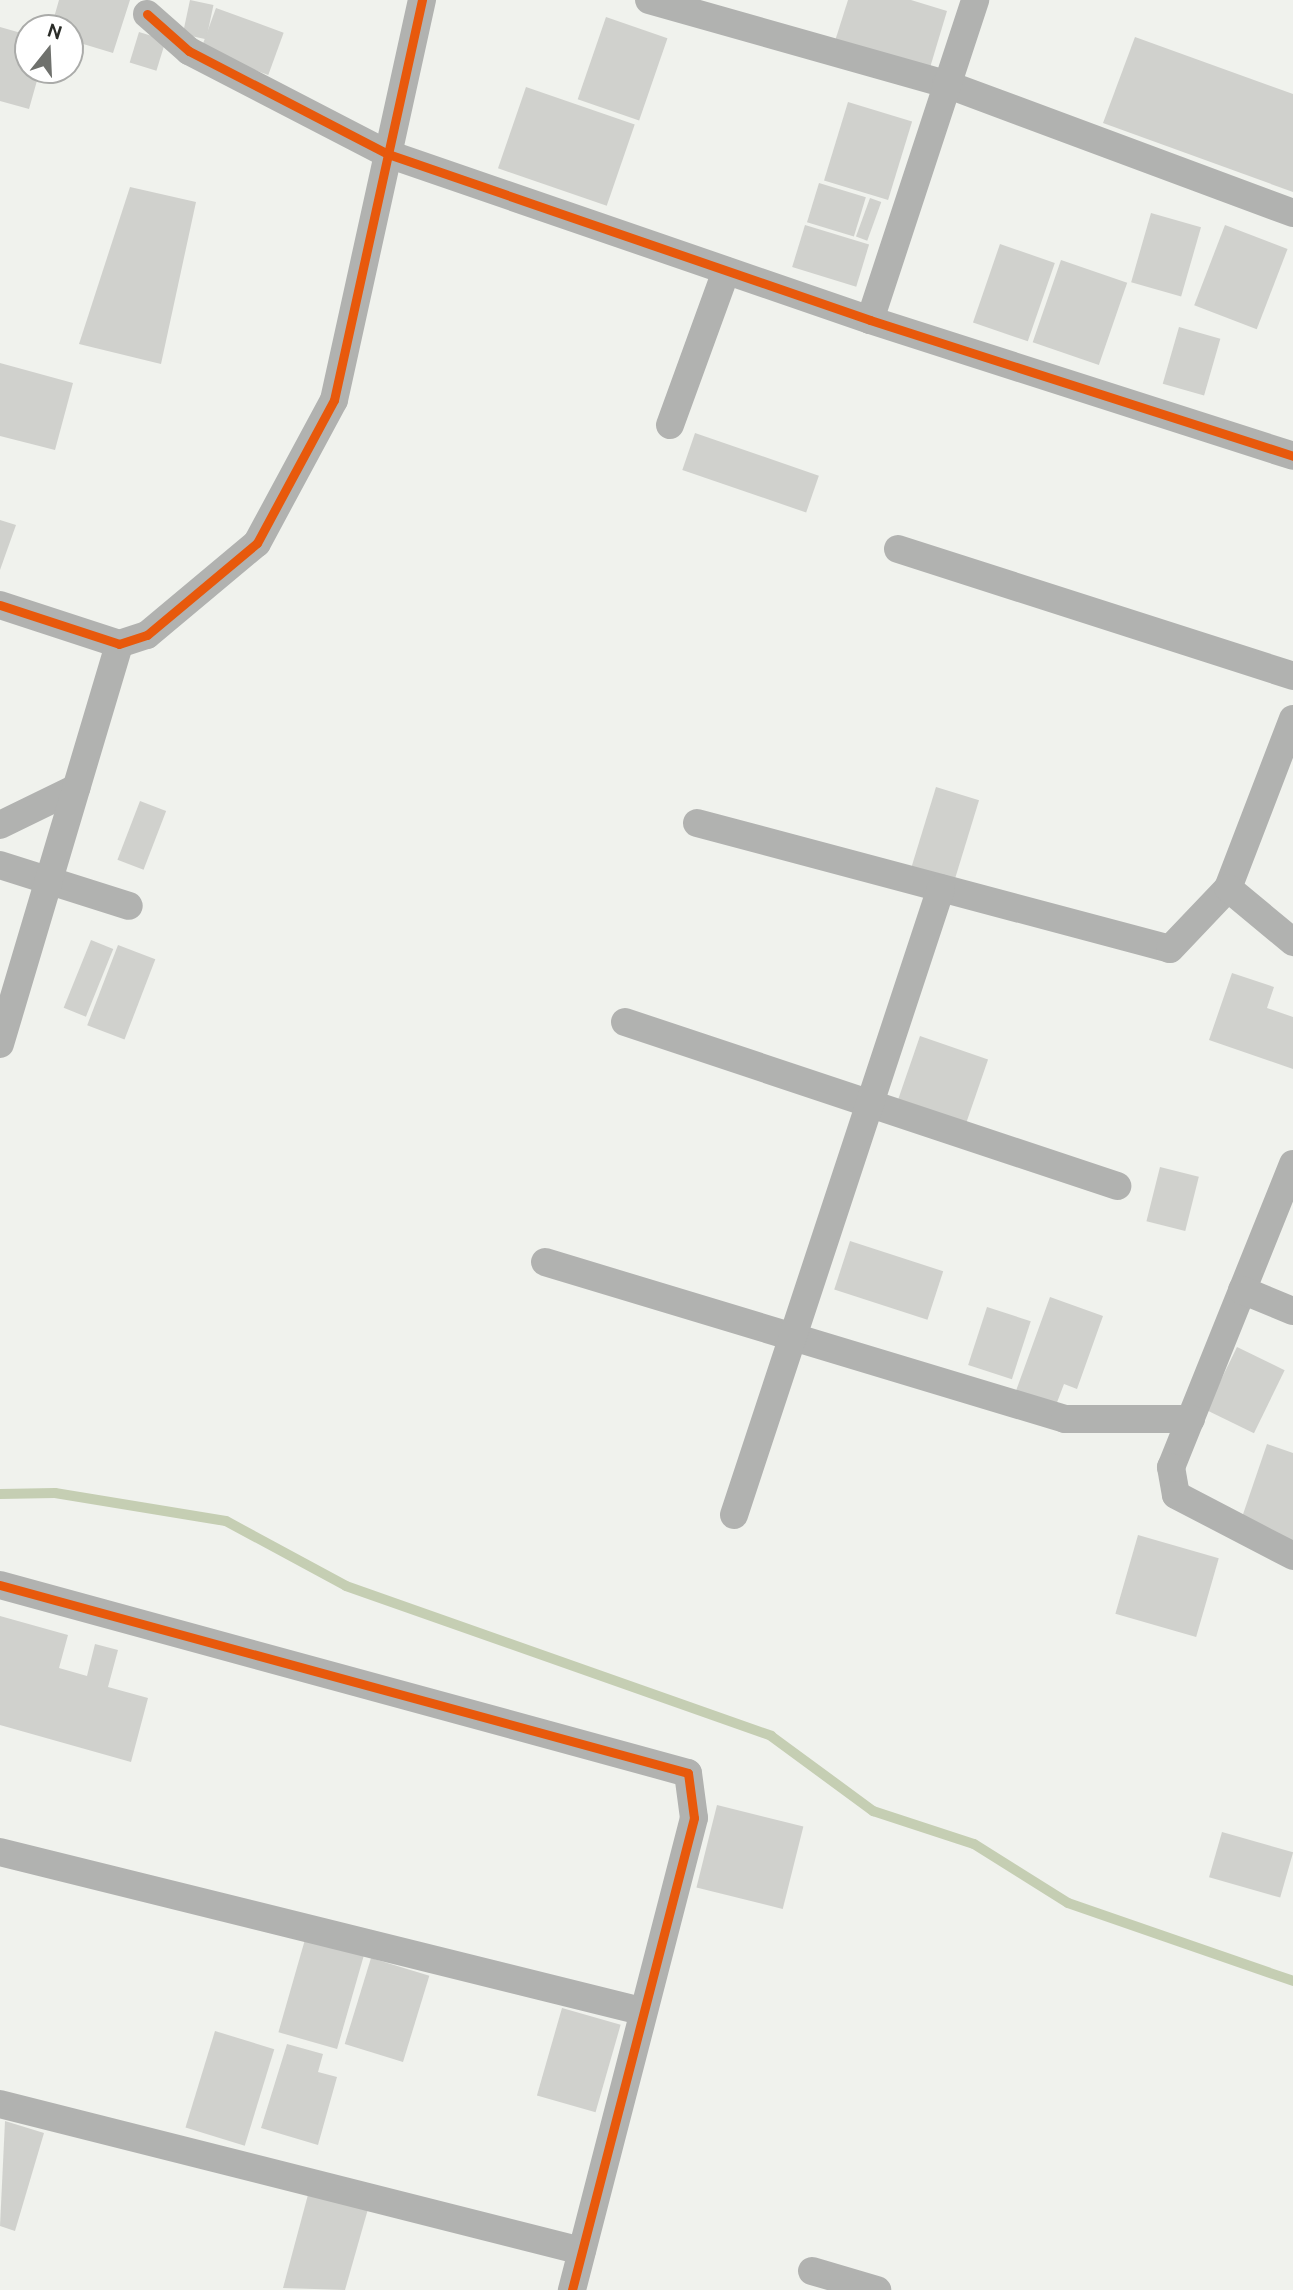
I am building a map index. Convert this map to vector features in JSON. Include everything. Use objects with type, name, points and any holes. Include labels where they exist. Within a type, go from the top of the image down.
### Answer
[{"type":"street","points":[[0,605],[119,643],[147,635],[257,544],[334,400],[422,0]]},
{"type":"street","points":[[649,0],[946,84],[1293,213]]},
{"type":"street","points":[[870,320],[975,0]]},
{"type":"street","points":[[147,14],[190,51],[388,154],[870,320],[1293,456]]},
{"type":"street","points":[[670,425],[726,271]]},
{"type":"street","points":[[898,549],[1293,676]]},
{"type":"street","points":[[0,1044],[119,643]]},
{"type":"street","points":[[696,823],[1170,949],[1228,888],[1293,719]]},
{"type":"street","points":[[0,825],[76,788]]},
{"type":"street","points":[[0,865],[129,906]]},
{"type":"street","points":[[734,1515],[941,888]]},
{"type":"street","points":[[1228,888],[1293,942]]},
{"type":"street","points":[[625,1021],[1117,1186]]},
{"type":"street","points":[[1293,1164],[1171,1467],[1176,1495],[1293,1556]]},
{"type":"street","points":[[545,1262],[1065,1419],[1191,1419]]},
{"type":"street","points":[[1242,1290],[1293,1311]]},
{"type":"street","points":[[0,1585],[688,1773],[694,1818],[641,2011],[572,2290]]},
{"type":"street","points":[[0,1852],[641,2011]]},
{"type":"street","points":[[0,2104],[582,2251]]},
{"type":"street","points":[[812,2271],[877,2290]]},
{"type":"building","points":[[59,0],[130,0],[113,53],[84,44],[84,14],[55,14]]},
{"type":"building","points":[[190,0],[213,5],[206,39],[183,34]]},
{"type":"building","points":[[848,0],[911,0],[947,11],[929,71],[835,41]]},
{"type":"building","points":[[216,8],[284,33],[268,75],[201,50]]},
{"type":"building","points":[[606,17],[667,38],[639,120],[578,99]]},
{"type":"building","points":[[0,27],[14,31],[14,84],[36,84],[29,109],[0,101]]},
{"type":"building","points":[[139,32],[166,40],[156,71],[130,63]]},
{"type":"building","points":[[1135,37],[1293,94],[1293,192],[1103,123]]},
{"type":"building","points":[[526,87],[635,124],[607,206],[498,168]]},
{"type":"building","points":[[848,102],[912,122],[888,200],[824,180]]},
{"type":"building","points":[[819,183],[866,197],[854,237],[807,222]]},
{"type":"building","points":[[130,187],[196,202],[161,364],[79,344]]},
{"type":"building","points":[[870,198],[881,202],[867,241],[856,237]]},
{"type":"building","points":[[1151,213],[1201,227],[1181,297],[1131,282]]},
{"type":"building","points":[[805,225],[869,245],[856,287],[792,267]]},
{"type":"building","points":[[1225,225],[1288,249],[1257,329],[1194,305]]},
{"type":"building","points":[[1000,244],[1055,263],[1028,341],[973,322]]},
{"type":"building","points":[[1061,260],[1127,283],[1099,365],[1033,342]]},
{"type":"building","points":[[1179,327],[1220,339],[1204,396],[1163,384]]},
{"type":"building","points":[[0,363],[73,383],[55,450],[0,436]]},
{"type":"building","points":[[695,433],[819,476],[806,513],[682,470]]},
{"type":"building","points":[[0,520],[16,525],[0,570]]},
{"type":"building","points":[[936,787],[979,800],[953,885],[910,872]]},
{"type":"building","points":[[140,801],[166,811],[144,870],[117,860]]},
{"type":"building","points":[[91,940],[113,949],[86,1017],[64,1008]]},
{"type":"building","points":[[118,945],[155,959],[125,1040],[87,1025]]},
{"type":"building","points":[[1232,973],[1274,987],[1267,1008],[1293,1017],[1293,1069],[1209,1040]]},
{"type":"building","points":[[920,1036],[988,1059],[964,1128],[896,1105]]},
{"type":"building","points":[[1160,1167],[1199,1177],[1185,1231],[1146,1221]]},
{"type":"building","points":[[850,1241],[943,1271],[927,1320],[834,1290]]},
{"type":"building","points":[[1050,1297],[1103,1316],[1077,1389],[1064,1384],[1053,1413],[1013,1399]]},
{"type":"building","points":[[987,1307],[1031,1321],[1012,1379],[968,1365]]},
{"type":"building","points":[[1237,1347],[1285,1370],[1254,1433],[1206,1410]]},
{"type":"building","points":[[1267,1444],[1293,1453],[1293,1544],[1239,1526]]},
{"type":"building","points":[[1138,1535],[1219,1558],[1196,1637],[1115,1614]]},
{"type":"building","points":[[0,1616],[68,1635],[59,1668],[87,1676],[95,1644],[118,1650],[108,1687],[148,1698],[131,1762],[0,1725]]},
{"type":"building","points":[[717,1805],[803,1827],[783,1909],[696,1887]]},
{"type":"building","points":[[1222,1832],[1293,1852],[1280,1898],[1209,1877]]},
{"type":"building","points":[[306,1936],[365,1953],[337,2049],[278,2032]]},
{"type":"building","points":[[371,1958],[429,1976],[403,2062],[345,2044]]},
{"type":"building","points":[[562,2008],[621,2025],[596,2112],[537,2095]]},
{"type":"building","points":[[215,2031],[274,2049],[245,2146],[185,2128]]},
{"type":"building","points":[[287,2044],[323,2054],[318,2072],[337,2077],[318,2145],[261,2128]]},
{"type":"building","points":[[5,2121],[44,2133],[15,2231],[0,2226]]},
{"type":"building","points":[[309,2191],[368,2209],[345,2290],[283,2288]]},
{"type":"waterway","points":[[0,1494],[55,1493],[226,1521],[346,1586],[771,1736],[873,1811],[974,1844],[1068,1903],[1293,1981]]},
{"type":"cycle path","points":[[0,605],[119,644],[147,635],[257,543],[334,400],[422,0]]},
{"type":"cycle path","points":[[147,14],[189,51],[388,154],[870,320],[1293,456]]},
{"type":"cycle path","points":[[0,1585],[688,1773],[694,1818],[572,2290]]}]
